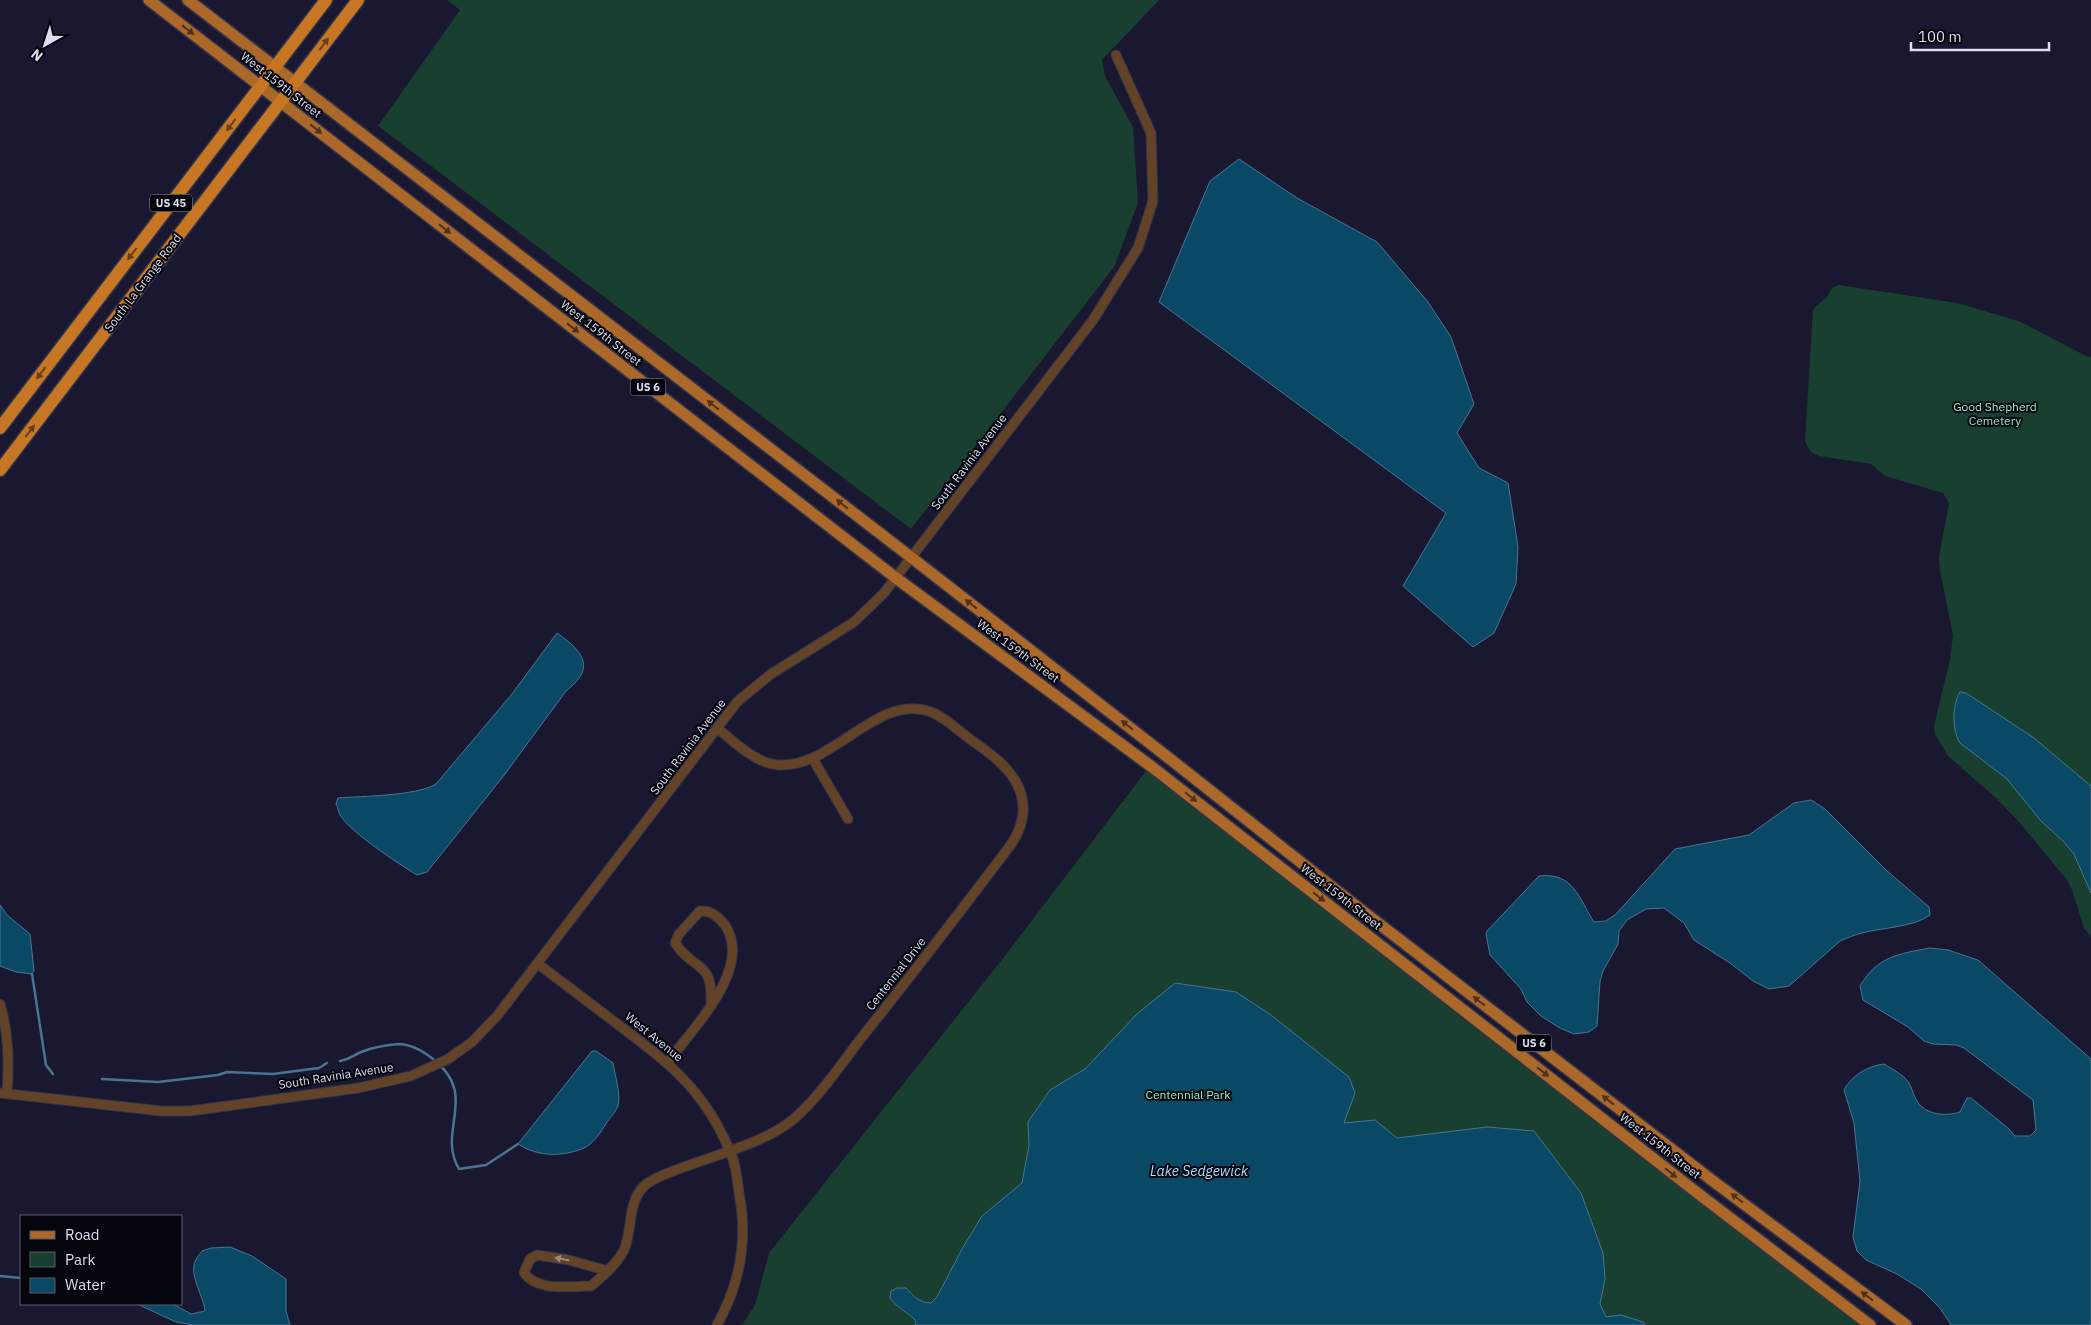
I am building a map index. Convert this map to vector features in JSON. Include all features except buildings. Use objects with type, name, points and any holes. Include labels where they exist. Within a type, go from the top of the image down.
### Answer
[{"type":"highway","name":"South La Grange Road","points":[[0,428],[326,0]]},
{"type":"highway","name":"South La Grange Road","points":[[0,470],[358,0]]},
{"type":"main road","name":"West 159th Street","points":[[149,0],[896,578],[1152,767],[1700,1195],[1870,1325]]},
{"type":"main road","name":"West 159th Street","points":[[188,0],[912,558],[1365,913],[1713,1180],[1906,1325]]},
{"type":"main road","points":[[1700,1195],[1713,1180]]},
{"type":"street","name":"South Ravinia Avenue","points":[[4,1094],[160,1111],[190,1111],[358,1088],[411,1076],[448,1059],[472,1042],[497,1016],[538,964],[737,702],[771,674],[854,622],[896,578],[1093,320],[1138,248],[1153,200],[1151,133],[1116,55]]},
{"type":"street","name":"Centennial Drive","points":[[608,1271],[569,1260],[537,1255],[530,1259],[524,1273],[529,1280],[546,1286],[591,1286],[608,1271],[624,1249],[632,1207],[637,1195],[645,1185],[660,1176],[775,1131],[794,1118],[811,1101],[1019,833],[1023,807],[1021,792],[1012,775],[1000,763],[942,717],[928,711],[911,709],[894,712],[873,722],[813,759]]},
{"type":"street","points":[[718,729],[763,761],[778,766],[797,764],[813,759],[848,819]]},
{"type":"street","points":[[668,1062],[711,1004],[730,973],[734,943],[731,934],[724,922],[712,912],[700,911],[679,934],[675,943],[680,951],[708,975],[712,986],[711,1004]]},
{"type":"street","name":"West Avenue","points":[[538,964],[668,1062],[689,1083],[707,1107],[730,1150],[736,1168],[743,1215],[743,1234],[738,1272],[726,1308],[717,1325]]},
{"type":"street","points":[[0,1004],[5,1020],[9,1050],[4,1094]]},
{"type":"green space","points":[[447,0],[1159,0],[1102,60],[1105,76],[1133,127],[1138,203],[1114,267],[911,529],[378,126],[460,10]]},
{"type":"green space","name":"Good Shepherd Cemetery","points":[[1839,285],[1957,303],[2019,321],[2091,357],[2091,937],[2084,928],[2067,880],[2019,822],[1996,798],[1948,756],[1935,734],[1934,726],[1950,660],[1953,635],[1939,557],[1949,503],[1943,493],[1885,476],[1871,464],[1813,454],[1806,443],[1813,310],[1828,295],[1832,288]]},
{"type":"green space","name":"Centennial Park","points":[[1146,771],[1206,814],[1468,1023],[1859,1325],[742,1325],[755,1305],[769,1253],[1004,957]]},
{"type":"water","points":[[1239,159],[1297,198],[1377,242],[1428,302],[1451,337],[1474,404],[1457,433],[1479,468],[1508,483],[1518,547],[1516,584],[1494,633],[1473,647],[1403,586],[1446,513],[1159,302],[1210,181]]},
{"type":"water","points":[[557,633],[580,654],[583,660],[581,675],[566,691],[505,774],[427,872],[417,875],[376,847],[345,822],[336,804],[338,798],[403,793],[436,784],[512,694]]},
{"type":"water","points":[[1960,692],[1966,693],[2034,738],[2091,786],[2091,893],[2074,854],[2063,841],[2041,821],[2007,779],[1960,743],[1955,731],[1954,710]]},
{"type":"water","points":[[1811,800],[1825,809],[1886,870],[1929,907],[1930,915],[1916,922],[1862,933],[1840,941],[1789,986],[1769,989],[1753,981],[1730,963],[1694,940],[1684,923],[1664,908],[1646,909],[1627,920],[1619,931],[1618,944],[1603,971],[1600,981],[1597,1026],[1589,1032],[1574,1034],[1541,1016],[1527,1002],[1521,989],[1490,955],[1487,931],[1539,876],[1560,878],[1568,883],[1579,896],[1594,922],[1606,921],[1616,914],[1675,849],[1749,835],[1794,803]]},
{"type":"water","points":[[0,905],[7,915],[30,934],[34,971],[32,974],[16,972],[0,966]]},
{"type":"water","points":[[1930,948],[1948,950],[1978,960],[2091,1059],[2091,1325],[1951,1325],[1940,1308],[1921,1289],[1897,1274],[1866,1260],[1857,1251],[1853,1237],[1860,1181],[1854,1123],[1844,1090],[1851,1080],[1861,1072],[1884,1064],[1907,1080],[1918,1102],[1930,1112],[1950,1114],[1960,1112],[1967,1098],[1971,1098],[2015,1136],[2030,1136],[2036,1130],[2033,1100],[1964,1048],[1956,1045],[1933,1044],[1924,1041],[1908,1027],[1863,1000],[1860,986],[1874,968],[1890,958]]},
{"type":"water","name":"Lake Sedgewick","points":[[1175,983],[1236,992],[1271,1015],[1349,1077],[1355,1093],[1344,1123],[1375,1120],[1397,1138],[1487,1127],[1534,1131],[1581,1193],[1603,1253],[1605,1279],[1600,1304],[1606,1317],[1621,1315],[1643,1322],[1645,1325],[915,1325],[916,1321],[890,1298],[891,1291],[897,1288],[906,1288],[917,1298],[927,1303],[931,1303],[937,1297],[982,1216],[1022,1183],[1029,1145],[1028,1122],[1050,1090],[1085,1069],[1137,1014]]},
{"type":"water","points":[[592,1051],[596,1051],[613,1063],[619,1096],[617,1108],[597,1137],[584,1148],[559,1154],[542,1153],[518,1144]]},
{"type":"water","points":[[230,1247],[252,1256],[286,1279],[286,1311],[290,1325],[193,1325],[176,1322],[139,1305],[175,1305],[191,1314],[205,1311],[194,1276],[194,1270],[195,1262],[202,1251],[211,1248]]},
{"type":"waterway","points":[[32,974],[46,1065],[53,1074]]},
{"type":"waterway","points":[[340,1061],[372,1048],[398,1044],[417,1048],[433,1059],[447,1073],[454,1086],[456,1100],[452,1141],[453,1155],[459,1169],[486,1165],[518,1144]]},
{"type":"waterway","points":[[102,1079],[158,1082],[218,1075],[227,1072],[273,1074],[319,1068],[327,1063]]},
{"type":"waterway","points":[[0,1276],[20,1278]]}]
